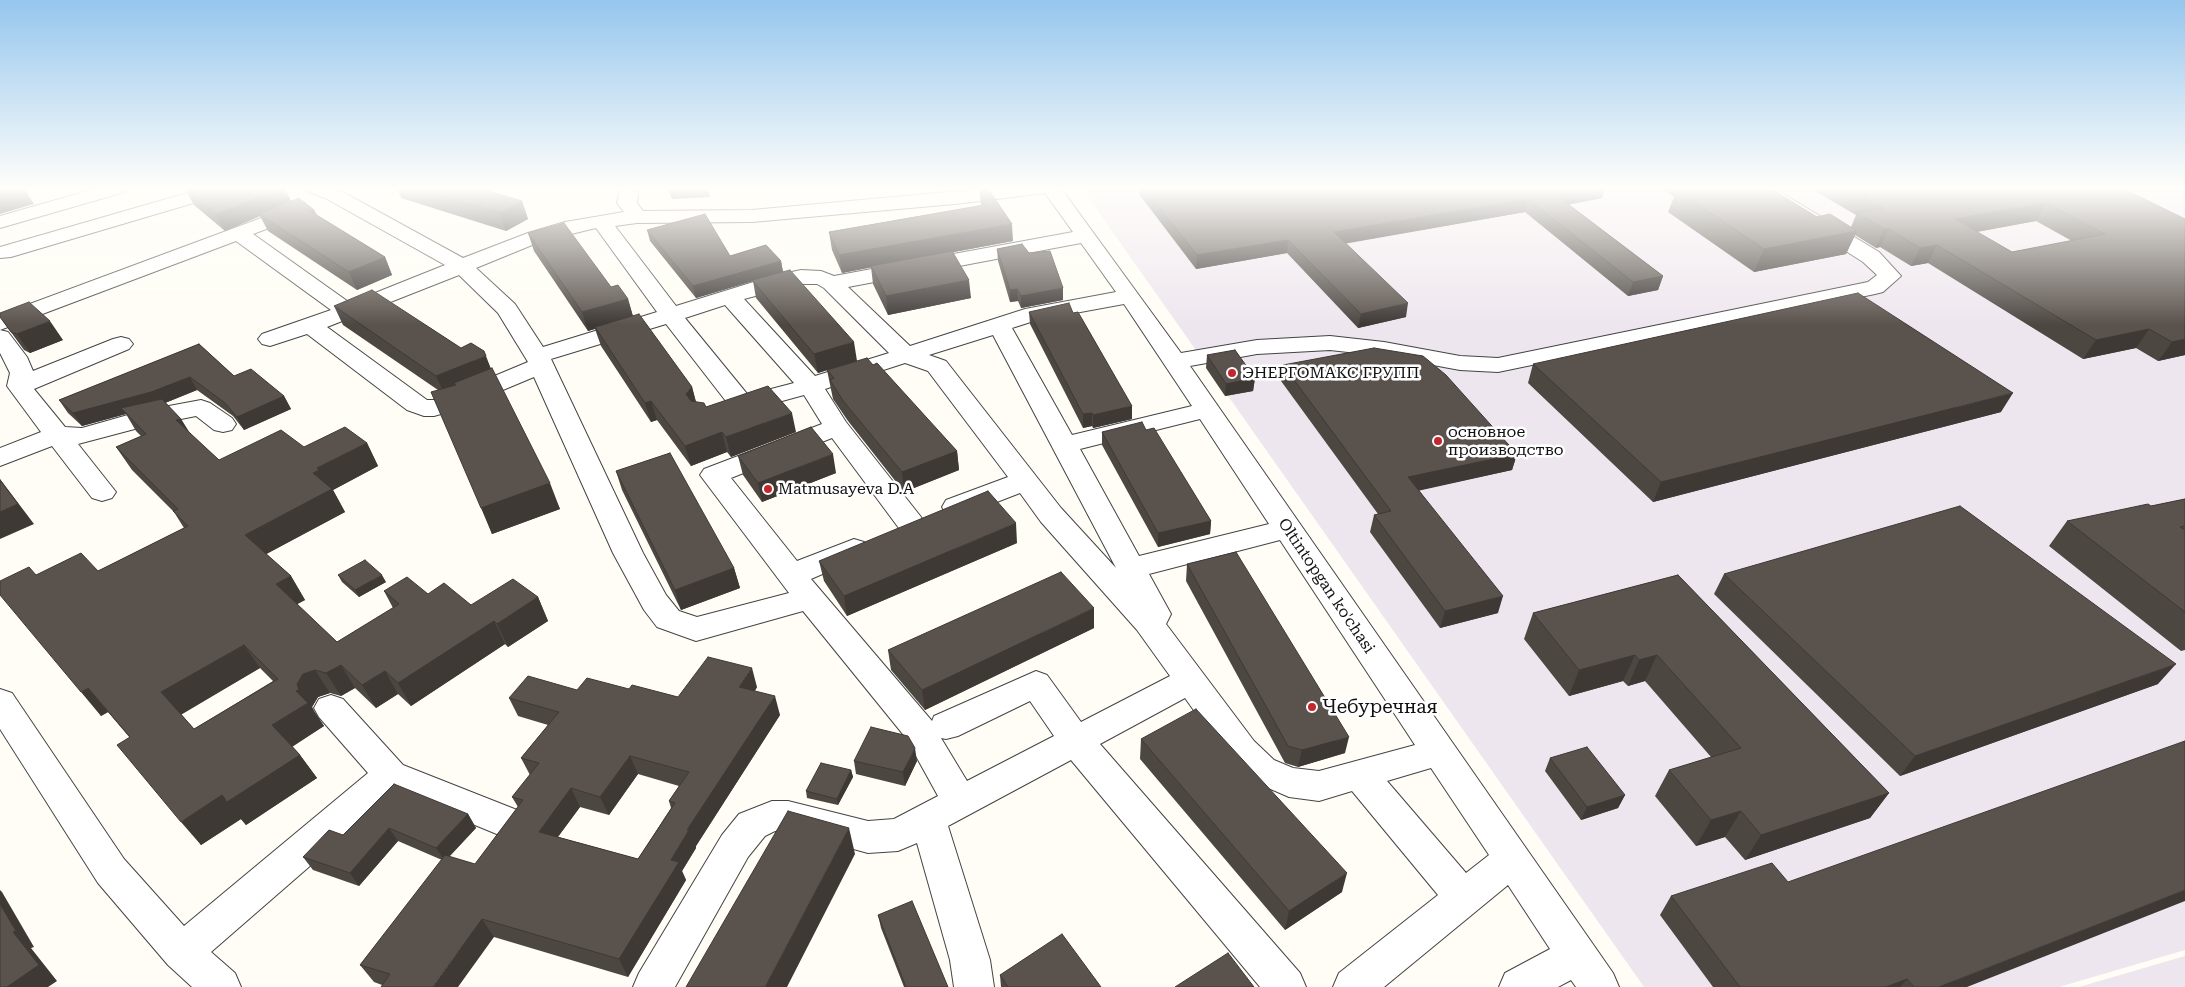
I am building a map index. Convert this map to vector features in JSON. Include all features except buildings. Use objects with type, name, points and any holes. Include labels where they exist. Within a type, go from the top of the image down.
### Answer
[{"type":"street","points":[[4,253],[70,233]]},
{"type":"street","points":[[403,233],[462,266],[506,309],[539,361],[628,553],[655,602],[668,619],[696,629],[800,587],[879,538],[1025,481]]},
{"type":"street","points":[[270,339],[348,312],[548,233]]},
{"type":"street","points":[[610,233],[671,315],[742,404]]},
{"type":"street","name":"Oltintopgan ko'chasi","points":[[1084,233],[1130,296],[1599,987]]},
{"type":"street","points":[[1174,362],[1257,347],[1330,343],[1384,349],[1460,363],[1498,365],[1875,287],[1890,276],[1871,257],[1833,233]]},
{"type":"street","points":[[0,323],[239,234],[348,312]]},
{"type":"street","points":[[832,283],[1086,236]]},
{"type":"street","points":[[310,325],[416,404],[424,408],[434,408],[539,361],[671,315],[801,277],[821,278],[832,283],[905,355],[937,366],[1051,515],[1148,622],[1242,751],[1262,770],[1289,782],[1319,786],[1439,752]]},
{"type":"street","points":[[715,411],[810,386],[1033,314],[1130,296]]},
{"type":"street","points":[[730,297],[810,386],[837,427],[911,524]]},
{"type":"street","points":[[1000,325],[1156,614],[1148,622]]},
{"type":"street","points":[[0,337],[15,357],[13,379],[102,492]]},
{"type":"street","points":[[13,379],[121,344]]},
{"type":"street","points":[[0,458],[57,434],[84,436],[142,419],[201,408],[223,424]]},
{"type":"street","points":[[1065,445],[1207,410]]},
{"type":"street","points":[[837,427],[714,476],[800,587],[918,728],[960,802]]},
{"type":"street","points":[[1131,568],[1287,529]]},
{"type":"street","points":[[653,987],[736,846],[752,825],[772,816],[788,816],[868,838],[898,835],[1191,680]]},
{"type":"street","points":[[946,726],[1036,684],[1076,741],[1286,987]]},
{"type":"street","points":[[0,702],[111,871],[182,952],[221,987]]},
{"type":"street","points":[[331,708],[391,775],[504,820]]},
{"type":"street","points":[[1360,774],[1464,898]]},
{"type":"street","points":[[182,952],[391,775]]},
{"type":"street","points":[[928,819],[970,960],[974,987]]},
{"type":"street","points":[[1353,987],[1512,859]]},
{"type":"street","points":[[1519,987],[1577,955]]},
{"type":"shaded area","points":[[1113,233],[2185,233],[2185,950],[2059,987],[1644,987]]},
{"type":"shaded area","points":[[2185,956],[2185,987],[2079,987]]},
{"type":"place","name":"ЭНЕРГОМАКС ГРУПП","points":[[1232,373]]},
{"type":"place","name":"основное производство","points":[[1438,441]]},
{"type":"place","name":"Matmusayeva D.A","points":[[768,489]]},
{"type":"place","name":"Чебуречная","points":[[1312,707]]}]
